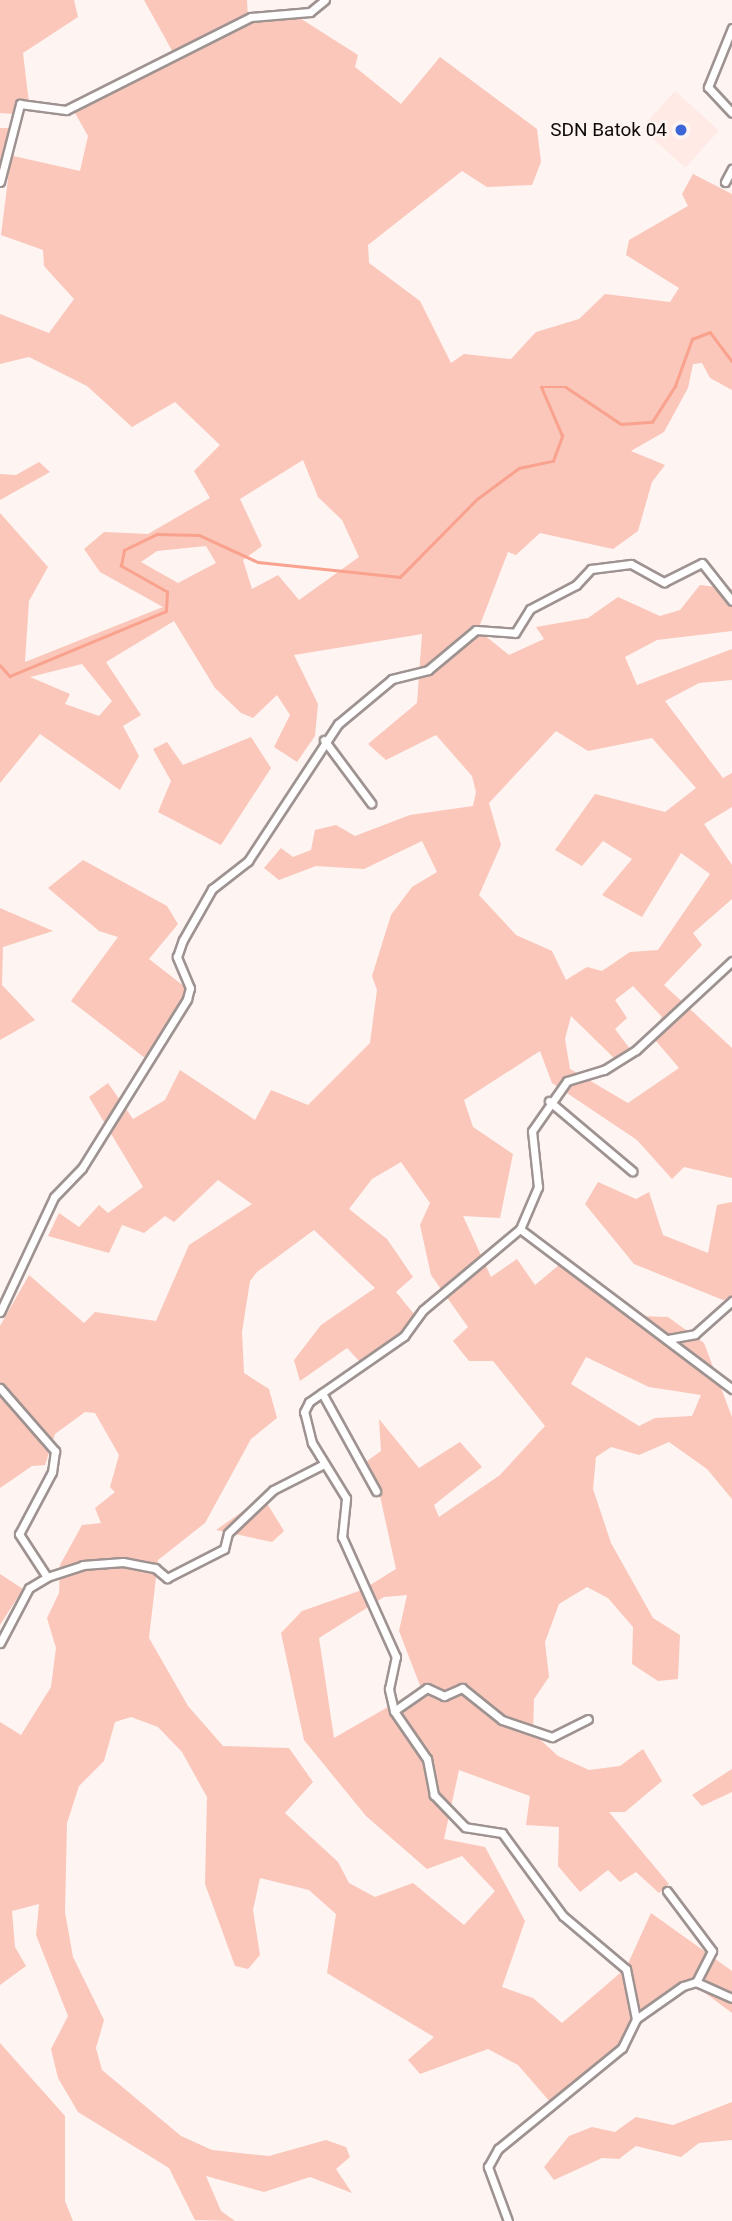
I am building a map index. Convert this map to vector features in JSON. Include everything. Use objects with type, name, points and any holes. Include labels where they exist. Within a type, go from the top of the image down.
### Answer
[{"type":"street","points":[[0,182],[20,104],[66,110],[251,17],[310,12],[325,0]]},
{"type":"street","points":[[732,28],[708,87],[732,113]]},
{"type":"street","points":[[725,182],[732,169]]},
{"type":"street","points":[[0,1312],[47,1223],[54,1197],[77,1176],[187,999],[190,988],[177,957],[183,940],[212,889],[248,861],[324,740],[392,679],[428,670],[476,630],[514,633],[530,609],[576,585],[591,569],[631,564],[664,582],[702,562],[732,601]]},
{"type":"street","points":[[324,740],[371,803]]},
{"type":"street","points":[[636,2019],[626,1969],[563,1916],[502,1833],[466,1827],[443,1810],[427,1759],[394,1711],[389,1689],[396,1657],[342,1537],[346,1499],[324,1464],[304,1412],[322,1393],[404,1336],[423,1310],[520,1228],[538,1187],[532,1131],[549,1101],[576,1075],[604,1070],[651,1039],[732,961]]},
{"type":"street","points":[[549,1101],[632,1171]]},
{"type":"street","points":[[520,1228],[668,1339],[685,1360],[732,1390]]},
{"type":"street","points":[[668,1339],[695,1334],[732,1301]]},
{"type":"street","points":[[0,1388],[55,1451],[52,1472],[19,1534],[47,1577]]},
{"type":"street","points":[[322,1393],[376,1491]]},
{"type":"street","points":[[0,1643],[29,1588],[47,1577],[83,1564],[123,1562],[155,1568],[167,1578],[224,1549],[228,1533],[273,1490],[324,1464]]},
{"type":"street","points":[[394,1711],[427,1688],[444,1696],[462,1688],[502,1720],[552,1737],[588,1718]]},
{"type":"street","points":[[508,2221],[493,2190],[491,2159],[538,2112],[622,2048],[636,2019],[696,1982],[712,1951],[667,1891]]},
{"type":"street","points":[[696,1982],[732,1998]]},
{"type":"shaded area","points":[[0,0],[74,0],[78,17],[23,53],[29,103],[13,114],[0,113]]},
{"type":"shaded area","points":[[144,0],[247,0],[248,19],[295,15],[358,55],[355,67],[401,104],[440,57],[537,129],[541,162],[532,185],[487,187],[462,171],[368,245],[369,263],[420,301],[451,363],[464,354],[511,359],[536,332],[579,319],[605,294],[670,302],[679,288],[626,255],[629,240],[688,206],[682,194],[693,174],[732,194],[732,390],[710,378],[702,363],[693,364],[688,388],[664,432],[631,451],[665,465],[652,482],[638,531],[613,549],[540,533],[516,555],[508,552],[478,630],[509,655],[544,639],[536,627],[588,618],[618,597],[660,616],[680,610],[700,585],[732,589],[732,631],[657,640],[625,657],[637,685],[732,649],[732,680],[699,683],[665,701],[723,778],[732,773],[732,807],[704,824],[732,865],[732,899],[693,933],[702,945],[664,985],[732,1048],[732,1178],[684,1167],[672,1179],[637,1140],[552,1083],[540,1051],[464,1100],[473,1127],[513,1154],[500,1218],[463,1216],[491,1277],[517,1259],[535,1285],[565,1260],[639,1316],[668,1317],[704,1343],[732,1417],[732,1499],[707,1469],[669,1442],[639,1455],[611,1447],[596,1457],[593,1489],[611,1543],[653,1618],[680,1635],[678,1679],[658,1681],[632,1664],[633,1627],[608,1598],[587,1587],[559,1604],[545,1642],[549,1677],[534,1699],[533,1733],[558,1756],[589,1770],[620,1766],[643,1749],[662,1781],[625,1812],[609,1812],[669,1884],[659,1893],[636,1872],[620,1882],[608,1870],[580,1892],[558,1866],[559,1827],[526,1825],[530,1796],[459,1770],[444,1839],[485,1847],[525,1921],[502,1987],[533,1998],[562,2023],[626,1968],[651,1913],[732,1971],[732,2013],[697,1987],[688,1989],[644,2020],[623,2054],[570,2083],[551,2103],[518,2065],[488,2049],[420,2074],[408,2060],[434,2037],[327,1973],[336,1914],[309,1890],[260,1878],[253,1910],[260,1955],[248,1969],[235,1966],[205,1884],[207,1797],[182,1752],[158,1727],[131,1717],[115,1722],[104,1761],[79,1786],[67,1823],[65,1912],[73,1957],[104,2020],[96,2048],[102,2070],[181,2136],[212,2150],[269,2156],[326,2140],[346,2147],[350,2157],[336,2169],[352,2193],[310,2177],[264,2192],[206,2176],[221,2211],[235,2221],[195,2220],[169,2168],[78,2112],[58,2078],[51,2049],[68,2016],[36,1935],[39,1904],[12,1911],[15,1947],[26,1966],[0,1985],[0,1722],[21,1735],[51,1687],[56,1648],[47,1618],[59,1593],[60,1565],[82,1525],[101,1523],[95,1508],[115,1492],[110,1487],[119,1455],[95,1413],[85,1412],[55,1434],[45,1465],[32,1466],[0,1488],[0,1326],[29,1275],[84,1323],[95,1312],[156,1321],[189,1245],[252,1204],[218,1180],[174,1222],[165,1216],[144,1233],[122,1225],[109,1253],[48,1236],[59,1213],[79,1227],[99,1205],[108,1213],[143,1187],[89,1097],[108,1083],[133,1119],[165,1100],[180,1070],[255,1120],[271,1090],[308,1105],[370,1043],[377,990],[372,976],[391,915],[412,887],[437,872],[422,841],[364,869],[316,866],[279,880],[264,868],[281,848],[293,857],[311,850],[315,830],[336,825],[355,836],[410,815],[473,806],[476,792],[472,776],[436,735],[386,760],[368,744],[417,703],[422,634],[294,655],[318,704],[315,736],[297,762],[274,747],[290,715],[277,695],[253,718],[241,713],[215,688],[174,621],[106,662],[141,715],[123,726],[139,756],[120,790],[40,734],[0,783],[0,513],[48,567],[29,601],[25,662],[163,607],[100,572],[84,549],[104,532],[148,534],[210,498],[194,471],[220,445],[175,402],[132,427],[87,386],[29,357],[0,364],[0,314],[49,333],[74,299],[44,266],[43,250],[1,235],[9,171],[0,172],[0,128],[12,128],[9,155],[80,171],[88,136],[75,113],[112,82],[175,56]],"holes":[[[303,460],[318,497],[342,520],[359,557],[299,600],[278,575],[252,589],[243,560],[262,546],[240,499]],[[206,546],[216,563],[178,583],[141,562],[157,551]],[[82,664],[112,701],[99,716],[65,704],[70,694],[30,677]],[[556,731],[588,751],[652,738],[696,788],[665,812],[595,794],[555,850],[582,866],[603,841],[632,859],[602,895],[642,917],[681,853],[710,874],[658,950],[630,952],[602,971],[587,967],[566,980],[552,951],[516,935],[479,895],[501,845],[489,803]],[[633,986],[662,1017],[650,1034],[679,1068],[628,1103],[570,1069],[565,1039],[571,1016],[615,1059],[630,1049],[615,1029],[627,1018],[615,1000]],[[401,1162],[430,1203],[420,1225],[431,1275],[468,1327],[453,1341],[469,1361],[493,1361],[545,1426],[500,1475],[439,1517],[434,1505],[482,1467],[460,1442],[419,1468],[379,1419],[381,1451],[363,1464],[380,1496],[396,1569],[362,1590],[302,1611],[281,1633],[304,1740],[366,1816],[427,1869],[462,1856],[495,1891],[464,1925],[413,1883],[375,1897],[349,1883],[338,1862],[285,1813],[313,1782],[289,1748],[223,1746],[188,1706],[149,1638],[158,1560],[205,1523],[251,1439],[277,1418],[269,1389],[244,1373],[242,1332],[250,1281],[257,1272],[314,1230],[375,1288],[321,1325],[294,1360],[300,1381],[347,1348],[362,1364],[418,1319],[396,1292],[413,1277],[387,1239],[349,1209],[372,1179]],[[586,1357],[649,1387],[701,1395],[692,1416],[655,1418],[639,1426],[571,1384]],[[407,1595],[399,1631],[421,1688],[334,1738],[319,1638],[384,1597]]]},
{"type":"shaded area","name":"SDN Batok 04","points":[[675,91],[719,130],[685,168],[642,128]]},
{"type":"shaded area","points":[[39,462],[50,472],[0,500],[0,474],[16,475]]},
{"type":"shaded area","points":[[251,737],[271,768],[221,845],[158,812],[171,781],[153,749],[167,742],[183,765]]},
{"type":"shaded area","points":[[83,860],[167,906],[178,924],[149,959],[185,987],[188,997],[145,1058],[71,1001],[118,937],[99,931],[48,888]]},
{"type":"shaded area","points":[[0,908],[53,931],[3,947],[2,985],[35,1020],[0,1040]]},
{"type":"shaded area","points":[[598,1182],[636,1199],[649,1192],[663,1235],[708,1253],[717,1205],[732,1202],[732,1298],[723,1300],[634,1264],[585,1204]]},
{"type":"shaded area","points":[[263,1497],[284,1531],[272,1542],[216,1530]]},
{"type":"shaded area","points":[[0,1574],[23,1589],[0,1625]]},
{"type":"shaded area","points":[[732,1769],[732,1792],[702,1806],[692,1795]]},
{"type":"shaded area","points":[[0,2043],[65,2116],[65,2201],[73,2221],[0,2221]]},
{"type":"shaded area","points":[[732,2102],[732,2140],[699,2143],[681,2157],[636,2146],[619,2159],[602,2158],[554,2180],[544,2167],[569,2136],[592,2127],[615,2132],[636,2117],[673,2125]]},
{"type":"waterway","points":[[0,665],[10,676],[166,611],[167,592],[121,566],[124,550],[157,534],[199,535],[258,562],[400,577],[477,499],[519,468],[553,461],[562,436],[541,387],[566,387],[621,424],[652,422],[675,386],[692,339],[710,332],[732,361]]},
{"type":"place","name":"SDN Batok 04","points":[[681,130]]}]
